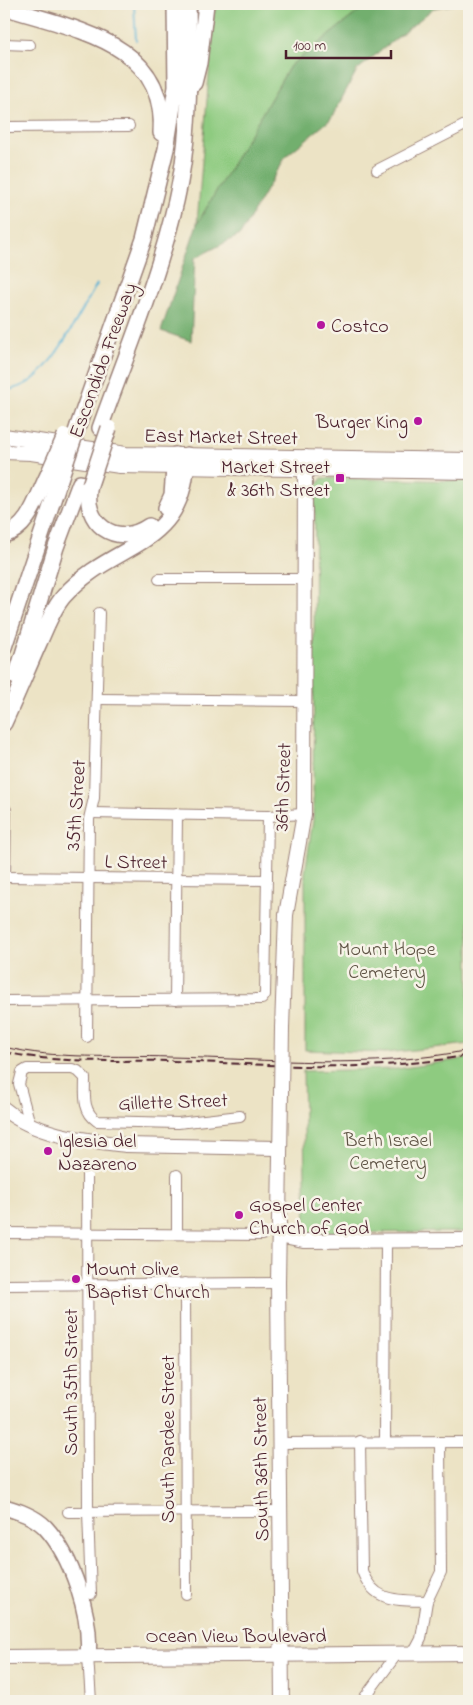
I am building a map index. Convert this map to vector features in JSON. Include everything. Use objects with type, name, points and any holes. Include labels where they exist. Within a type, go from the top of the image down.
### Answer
[{"type":"highway","points":[[28,4],[45,16],[74,30]]},
{"type":"highway","name":"Escondido Freeway","points":[[53,478],[74,426],[92,358],[105,347],[144,239],[166,149],[174,100],[175,4]]},
{"type":"highway","name":"Escondido Freeway","points":[[4,722],[56,547],[85,484],[164,245],[180,181],[189,101],[188,4]]},
{"type":"highway","points":[[189,101],[199,62],[206,4]]},
{"type":"highway","points":[[4,7],[74,30],[120,48],[140,63],[162,104],[157,181]]},
{"type":"highway","points":[[85,484],[88,507],[98,525],[114,533],[133,534],[152,524],[168,504],[181,461]]},
{"type":"highway","points":[[4,722],[46,627],[63,596],[82,580],[165,525],[175,511],[182,494],[181,461]]},
{"type":"highway","points":[[4,535],[22,524],[53,478]]},
{"type":"highway","points":[[4,647],[53,478]]},
{"type":"highway","points":[[4,1507],[16,1510],[44,1526],[57,1544],[71,1570],[84,1612],[90,1640],[88,1656]]},
{"type":"highway","points":[[4,1517],[22,1521],[38,1531],[60,1564],[69,1590],[80,1640],[88,1656]]},
{"type":"main road","name":"East Market Street","points":[[4,436],[106,452],[181,461],[305,464],[469,472]]},
{"type":"main road","name":"East Market Street","points":[[4,452],[31,453],[120,466],[181,461]]},
{"type":"main road","name":"East Market Street","points":[[305,464],[469,460]]},
{"type":"main road","name":"36th Street","points":[[279,1236],[278,1148],[286,915],[304,814],[305,464]]},
{"type":"main road","points":[[4,1110],[47,1131],[126,1145],[278,1148]]},
{"type":"main road","points":[[279,1236],[303,1241],[469,1240]]},
{"type":"main road","name":"South 36th Street","points":[[279,1236],[282,1701]]},
{"type":"main road","name":"Ocean View Boulevard","points":[[4,1657],[469,1653]]},
{"type":"street","points":[[4,44],[30,45]]},
{"type":"street","points":[[377,170],[469,123]]},
{"type":"street","points":[[4,127],[129,126]]},
{"type":"street","points":[[158,579],[304,579]]},
{"type":"street","name":"35th Street","points":[[87,1037],[89,819],[98,699],[99,613]]},
{"type":"street","points":[[98,699],[304,701]]},
{"type":"street","points":[[4,877],[6,810]]},
{"type":"street","points":[[91,812],[268,816],[304,814]]},
{"type":"street","points":[[4,1001],[175,1000],[178,880],[177,814]]},
{"type":"street","name":"36th Street","points":[[175,1000],[262,999],[265,994],[268,816]]},
{"type":"street","name":"L Street","points":[[4,877],[267,880]]},
{"type":"street","name":"Gillette Street","points":[[30,1124],[19,1084],[22,1072],[27,1069],[72,1069],[78,1071],[85,1078],[86,1109],[88,1115],[96,1121],[178,1123],[240,1116]]},
{"type":"street","name":"South 35th Street","points":[[87,1170],[88,1512],[91,1594]]},
{"type":"street","points":[[177,1175],[177,1233]]},
{"type":"street","points":[[4,1233],[262,1234]]},
{"type":"street","points":[[385,1441],[386,1241]]},
{"type":"street","name":"South Pardee Street","points":[[185,1283],[186,1594]]},
{"type":"street","points":[[4,1286],[278,1283]]},
{"type":"street","points":[[360,1442],[362,1571],[366,1583],[385,1598],[427,1601]]},
{"type":"street","points":[[413,1654],[421,1638],[427,1601],[441,1572],[440,1442]]},
{"type":"street","points":[[280,1443],[469,1442]]},
{"type":"street","points":[[68,1512],[281,1511]]},
{"type":"street","points":[[362,1701],[398,1654]]},
{"type":"street","points":[[88,1656],[91,1701]]},
{"type":"green space","points":[[219,4],[368,4],[290,66],[197,224],[214,12]]},
{"type":"green space","points":[[368,4],[458,4],[434,8],[357,70],[331,119],[286,156],[240,235],[195,258],[191,341],[161,331],[197,224],[290,66]]},
{"type":"green space","name":"Mount Hope Cemetery","points":[[322,478],[469,481],[469,1044],[386,1053],[305,1050],[305,873],[313,820],[315,489]]},
{"type":"green space","name":"Beth Israel Cemetery","points":[[469,1058],[469,1232],[306,1233],[303,1071],[397,1069]]},
{"type":"waterway","points":[[134,4],[136,40]]},
{"type":"waterway","points":[[4,391],[26,384],[41,372],[68,335],[97,284]]},
{"type":"tram line","points":[[4,1047],[45,1054],[87,1056],[320,1062],[395,1060],[469,1050]]},
{"type":"railway","points":[[4,1052],[66,1060],[320,1066],[395,1064],[469,1055]]},
{"type":"place","name":"Costco","points":[[321,325]]},
{"type":"place","name":"Burger King","points":[[418,421]]},
{"type":"place","name":"Market Street & 36th Street","points":[[340,478]]},
{"type":"place","name":"Iglesia del Nazareno","points":[[48,1151]]},
{"type":"place","name":"Gospel Center Church of God","points":[[239,1215]]},
{"type":"place","name":"Mount Olive Baptist Church","points":[[76,1279]]}]
